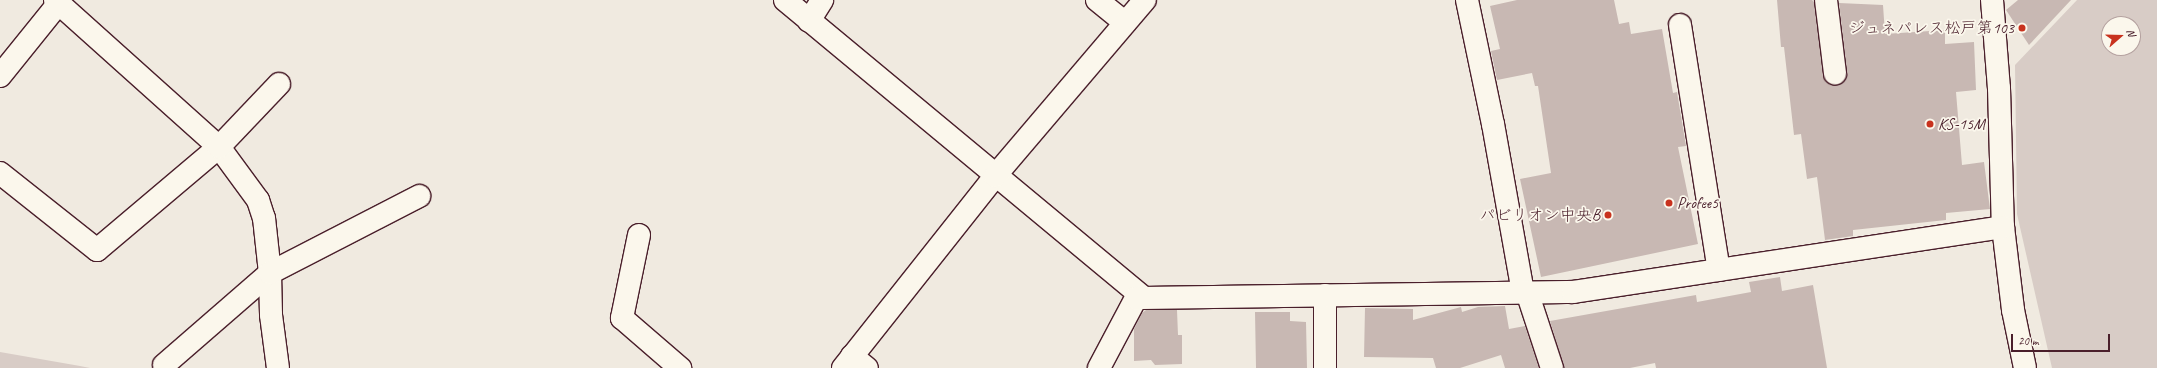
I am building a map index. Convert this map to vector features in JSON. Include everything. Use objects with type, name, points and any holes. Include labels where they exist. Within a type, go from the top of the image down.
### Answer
[{"type":"street","points":[[785,0],[995,176],[1143,297]]},
{"type":"street","points":[[809,21],[822,0]]},
{"type":"street","points":[[1097,0],[1125,23]]},
{"type":"street","points":[[854,364],[995,176],[1145,0]]},
{"type":"street","points":[[1467,0],[1493,124],[1525,292],[1552,368]]},
{"type":"street","points":[[1826,0],[1835,73]]},
{"type":"street","points":[[1992,0],[1999,88],[2003,227],[2012,310],[2026,368]]},
{"type":"street","points":[[0,76],[56,2],[219,147],[258,200],[264,218],[270,273],[271,315],[278,368]]},
{"type":"street","points":[[1680,25],[1719,270]]},
{"type":"street","points":[[0,173],[97,250],[219,147],[279,84]]},
{"type":"street","points":[[164,365],[270,273],[419,196]]},
{"type":"street","points":[[1099,368],[1136,298],[1215,300],[1325,295],[1573,292],[2003,227]]},
{"type":"street","points":[[639,235],[622,318],[680,368]]},
{"type":"street","points":[[1325,295],[1325,368]]},
{"type":"shaded area","points":[[2077,0],[2157,0],[2157,368],[2052,368],[2017,214],[2015,65]]},
{"type":"shaded area","points":[[0,352],[80,366],[90,368],[0,368]]},
{"type":"building","points":[[1517,0],[1614,0],[1619,24],[1629,22],[1631,34],[1662,29],[1673,93],[1677,92],[1686,146],[1678,147],[1698,244],[1541,277],[1520,179],[1551,173],[1538,86],[1535,86],[1532,73],[1497,80],[1491,51],[1500,49],[1490,6]]},
{"type":"building","points":[[1777,0],[1812,0],[1814,2],[1823,75],[1825,81],[1830,85],[1842,83],[1846,78],[1847,72],[1839,3],[1883,5],[1885,34],[1945,30],[1945,44],[1974,42],[1976,90],[1956,92],[1962,165],[1984,162],[1990,209],[1946,213],[1946,220],[1853,230],[1853,236],[1825,240],[1817,177],[1807,179],[1801,134],[1794,135],[1784,47],[1781,47]]},
{"type":"building","points":[[2018,0],[2071,0],[2029,45],[2006,10]]},
{"type":"building","points":[[1780,277],[1782,291],[1813,285],[1827,368],[1656,368],[1655,363],[1630,368],[1564,368],[1550,321],[1696,295],[1697,302],[1751,292],[1749,282]]},
{"type":"building","points":[[1505,306],[1509,329],[1525,326],[1539,368],[1505,368],[1501,355],[1460,368],[1436,368],[1433,358],[1364,357],[1365,308],[1413,309],[1413,320],[1461,307],[1462,312],[1478,307]]},
{"type":"building","points":[[1146,310],[1177,310],[1178,335],[1182,335],[1182,364],[1155,365],[1151,360],[1134,361],[1134,329],[1142,313]]},
{"type":"building","points":[[1255,312],[1290,312],[1290,321],[1306,322],[1307,368],[1256,368]]},
{"type":"place","name":"ジュネパレス松戸第103","points":[[2022,28]]},
{"type":"place","name":"KS-15M","points":[[1930,124]]},
{"type":"place","name":"Profee5","points":[[1669,203]]},
{"type":"place","name":"パビリオン中央B","points":[[1608,215]]}]
